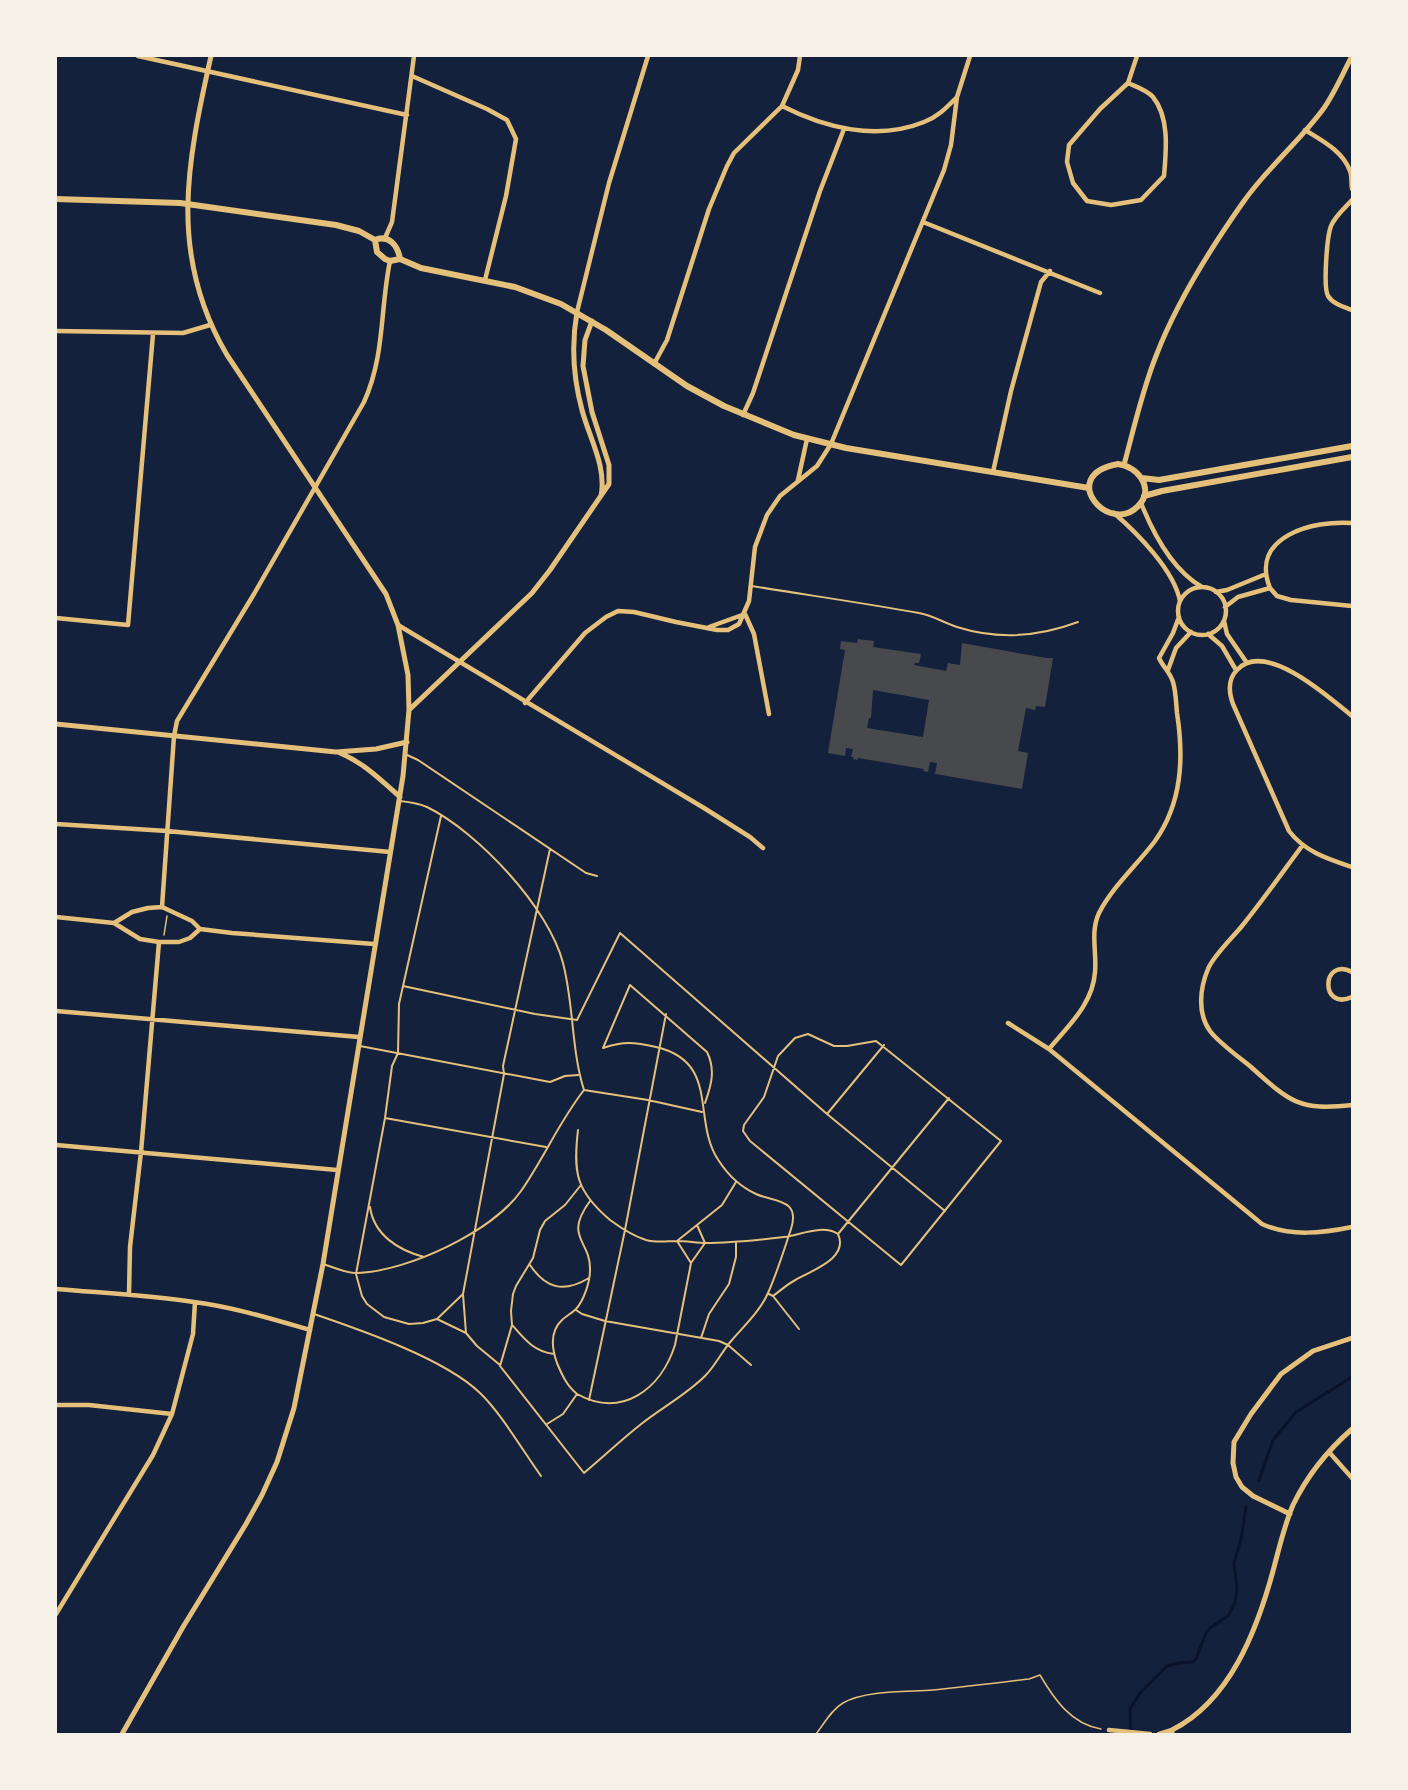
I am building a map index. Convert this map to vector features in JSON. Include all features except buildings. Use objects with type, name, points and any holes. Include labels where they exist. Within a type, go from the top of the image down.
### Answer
[{"type":"main road","points":[[56,199],[188,204],[348,228],[375,240],[385,238],[397,249],[400,259]]},
{"type":"main road","points":[[375,240],[377,252],[390,261],[400,259],[421,268],[485,280],[531,292],[576,312],[687,386],[743,415],[780,430],[831,444],[1089,488]]},
{"type":"main road","points":[[1142,478],[1159,480],[1353,446]]},
{"type":"main road","points":[[1333,449],[1334,460]]},
{"type":"main road","points":[[1143,499],[1145,487],[1142,478],[1134,470],[1124,465],[1111,466],[1098,471],[1089,488],[1092,500],[1102,510],[1114,513],[1128,512],[1143,499],[1162,491],[1353,457]]},
{"type":"street","points":[[138,56],[407,115]]},
{"type":"street","points":[[122,1734],[262,1495],[277,1462],[294,1408],[323,1264],[374,944],[400,799],[409,710],[408,675],[392,606],[381,585],[227,355],[210,325],[198,293],[191,261],[188,204],[192,149],[211,56]]},
{"type":"street","points":[[385,238],[392,222],[414,56]]},
{"type":"street","points":[[599,500],[602,491],[602,473],[579,401],[572,349],[576,312],[611,175],[648,57],[639,56]]},
{"type":"street","points":[[654,364],[666,340],[709,209],[727,166],[734,153],[782,106],[798,70],[800,56]]},
{"type":"street","points":[[525,702],[585,633],[606,617],[618,612],[634,612],[723,630],[739,624],[745,614],[752,586],[755,547],[763,526],[773,505],[817,466],[831,444],[923,222],[944,170],[951,145],[957,97],[970,56]]},
{"type":"street","points":[[1128,83],[1152,97],[1162,113],[1166,150],[1164,176],[1141,200],[1111,205],[1087,201],[1073,183],[1067,162],[1069,145],[1100,109],[1128,83],[1137,56]]},
{"type":"street","points":[[1124,465],[1156,356],[1180,305],[1243,202],[1324,108],[1352,56]]},
{"type":"street","points":[[412,76],[487,108],[507,120],[516,139],[506,196],[485,280]]},
{"type":"street","points":[[782,106],[798,114],[844,129],[890,130],[926,122],[939,115],[957,97]]},
{"type":"street","points":[[743,415],[753,393],[820,190],[844,129]]},
{"type":"street","points":[[1305,130],[1344,158],[1351,172],[1353,189]]},
{"type":"street","points":[[1353,200],[1331,225],[1326,293],[1332,300],[1353,310]]},
{"type":"street","points":[[923,222],[1100,293]]},
{"type":"street","points":[[162,907],[174,736],[181,714],[358,415],[374,380],[381,347],[390,261]]},
{"type":"street","points":[[993,472],[1011,391],[1041,282],[1050,272]]},
{"type":"street","points":[[409,710],[542,582],[609,484],[610,472],[592,412],[583,366],[585,340],[592,321]]},
{"type":"street","points":[[56,331],[183,333],[210,325]]},
{"type":"street","points":[[56,618],[128,625],[153,334]]},
{"type":"street","points":[[591,439],[599,436]]},
{"type":"street","points":[[798,481],[807,439]]},
{"type":"street","points":[[1143,499],[1153,528],[1176,565],[1186,576],[1202,587],[1216,592],[1227,591],[1266,574]]},
{"type":"street","points":[[1049,1049],[1089,1000],[1095,972],[1095,926],[1098,915],[1109,897],[1164,827],[1174,804],[1180,776],[1180,738],[1174,685],[1168,670],[1159,658],[1179,617],[1180,601],[1177,590],[1159,561],[1114,513]]},
{"type":"street","points":[[1353,523],[1310,526],[1285,537],[1270,553],[1266,574],[1270,588],[1277,596],[1291,600],[1353,606]]},
{"type":"street","points":[[1180,601],[1189,591],[1202,587]]},
{"type":"street","points":[[1225,607],[1238,597],[1270,588]]},
{"type":"street","points":[[1216,592],[1225,607],[1224,620],[1227,634],[1247,663]]},
{"type":"street","points":[[709,627],[745,614]]},
{"type":"street","points":[[745,614],[754,634],[769,714]]},
{"type":"street","points":[[1179,617],[1191,632],[1208,634],[1218,629],[1224,620]]},
{"type":"street","points":[[398,626],[704,808],[750,837],[763,848]]},
{"type":"street","points":[[1168,670],[1176,648],[1191,632]]},
{"type":"street","points":[[1208,634],[1222,646],[1236,670]]},
{"type":"street","points":[[1353,716],[1309,682],[1290,671],[1265,662],[1247,663],[1241,666],[1236,670],[1229,686],[1233,704],[1292,836],[1302,846],[1353,867]]},
{"type":"street","points":[[56,724],[336,752],[376,749],[407,742]]},
{"type":"street","points":[[336,752],[366,767],[400,799]]},
{"type":"street","points":[[56,824],[167,831],[390,852]]},
{"type":"street","points":[[1302,846],[1259,905],[1209,967],[1201,991],[1203,1015],[1209,1031],[1270,1085],[1292,1100],[1318,1107],[1353,1105]]},
{"type":"street","points":[[114,923],[132,912],[162,907],[192,921],[200,929],[374,944]]},
{"type":"street","points":[[56,917],[114,923],[140,939],[159,942],[179,942],[190,938],[200,929]]},
{"type":"street","points":[[129,1294],[130,1247],[141,1152],[159,942]]},
{"type":"street","points":[[1353,972],[1345,969],[1336,971],[1332,974],[1328,988],[1334,997],[1344,1000],[1353,997]]},
{"type":"street","points":[[56,1011],[359,1037]]},
{"type":"street","points":[[1008,1023],[1049,1049],[1262,1224],[1276,1231],[1289,1232],[1332,1231],[1353,1227]]},
{"type":"street","points":[[56,1145],[337,1170]]},
{"type":"street","points":[[56,1290],[129,1294],[195,1302],[310,1330]]},
{"type":"street","points":[[56,1614],[153,1455],[172,1414],[193,1334],[195,1302]]},
{"type":"street","points":[[1290,1514],[1253,1496],[1242,1487],[1236,1477],[1233,1463],[1234,1442],[1251,1414],[1281,1374],[1313,1351],[1353,1338]]},
{"type":"street","points":[[56,1405],[89,1405],[172,1414]]},
{"type":"street","points":[[1159,1734],[1172,1732],[1194,1716],[1221,1687],[1245,1648],[1262,1610],[1290,1514],[1306,1483],[1329,1452],[1353,1429]]},
{"type":"street","points":[[1329,1452],[1353,1478]]},
{"type":"street","points":[[1109,1730],[1150,1734]]},
{"type":"lane","points":[[752,586],[926,614],[954,627],[987,634],[1032,635],[1053,631],[1078,622]]},
{"type":"lane","points":[[405,754],[418,760],[586,873],[597,876]]},
{"type":"lane","points":[[400,799],[417,803],[441,816],[477,842],[518,886],[538,912],[557,943],[565,974],[579,1075],[584,1090]]},
{"type":"lane","points":[[441,816],[399,1004],[398,1053],[392,1066],[385,1118],[356,1274],[362,1296],[367,1304],[384,1317],[409,1324],[437,1319],[463,1294]]},
{"type":"lane","points":[[466,1333],[463,1294],[493,1137],[504,1074],[503,1066],[550,849]]},
{"type":"lane","points":[[403,986],[571,1021],[579,1018],[620,933],[827,1114],[945,1211]]},
{"type":"lane","points":[[437,1319],[466,1333],[500,1366],[584,1473],[641,1424],[676,1400],[703,1378],[760,1308],[768,1294],[792,1223],[790,1208],[779,1200],[758,1195],[736,1182],[711,1147],[702,1112],[711,1086],[713,1064],[707,1052],[630,985],[603,1048],[628,1041],[659,1048],[681,1059],[693,1070],[704,1105]]},
{"type":"lane","points":[[589,1400],[666,1014]]},
{"type":"lane","points":[[808,1034],[834,1046],[876,1041],[884,1045],[1001,1141],[901,1265],[750,1141],[743,1131],[744,1125],[764,1097],[778,1056],[795,1038],[808,1034]]},
{"type":"lane","points":[[358,1045],[550,1082],[565,1076],[579,1075]]},
{"type":"lane","points":[[827,1114],[884,1045]]},
{"type":"lane","points":[[584,1090],[648,1100],[702,1112]]},
{"type":"lane","points":[[323,1264],[356,1274],[380,1270],[448,1247],[491,1221],[516,1197],[571,1107],[584,1090]]},
{"type":"lane","points":[[838,1234],[949,1098]]},
{"type":"lane","points":[[385,1118],[546,1147]]},
{"type":"lane","points":[[578,1130],[576,1167],[581,1185],[590,1201],[624,1230],[639,1238],[655,1242],[705,1243],[788,1237],[829,1230],[838,1234],[841,1241],[834,1257],[794,1280],[773,1296]]},
{"type":"lane","points":[[677,1241],[722,1205],[736,1182]]},
{"type":"lane","points":[[500,1366],[512,1325],[513,1294],[530,1265],[542,1225],[565,1205],[581,1185]]},
{"type":"lane","points":[[590,1201],[579,1220],[578,1230],[590,1263],[589,1277],[576,1310],[561,1321],[553,1337],[554,1354],[564,1379],[577,1394],[589,1400],[623,1402],[647,1390],[662,1375],[667,1367],[677,1334],[691,1263],[705,1243]]},
{"type":"lane","points":[[369,1204],[374,1222],[383,1235],[400,1248],[424,1257]]},
{"type":"lane","points":[[697,1225],[705,1243]]},
{"type":"lane","points":[[677,1241],[691,1263]]},
{"type":"lane","points":[[701,1338],[709,1314],[729,1284],[736,1257],[736,1242]]},
{"type":"lane","points":[[530,1265],[541,1279],[556,1287],[575,1285],[589,1277]]},
{"type":"lane","points":[[768,1294],[773,1296],[799,1329]]},
{"type":"lane","points":[[576,1310],[605,1321],[728,1345],[751,1365]]},
{"type":"lane","points":[[314,1314],[412,1353],[470,1384],[489,1403],[541,1476]]},
{"type":"lane","points":[[512,1325],[537,1349],[544,1353],[554,1354]]},
{"type":"lane","points":[[546,1424],[563,1414],[577,1394]]},
{"type":"path","points":[[164,937],[167,915]]},
{"type":"path","points":[[816,1734],[843,1703],[882,1692],[976,1685],[1029,1679],[1040,1675],[1051,1694],[1074,1718],[1088,1726],[1109,1730]]},
{"type":"waterway","points":[[1259,1480],[1273,1440],[1296,1412],[1352,1377]]},
{"type":"waterway","points":[[1131,1734],[1130,1709],[1140,1693],[1167,1666],[1192,1662],[1196,1659],[1206,1633],[1229,1615],[1235,1603],[1237,1588],[1234,1563],[1241,1539],[1246,1507]]}]
